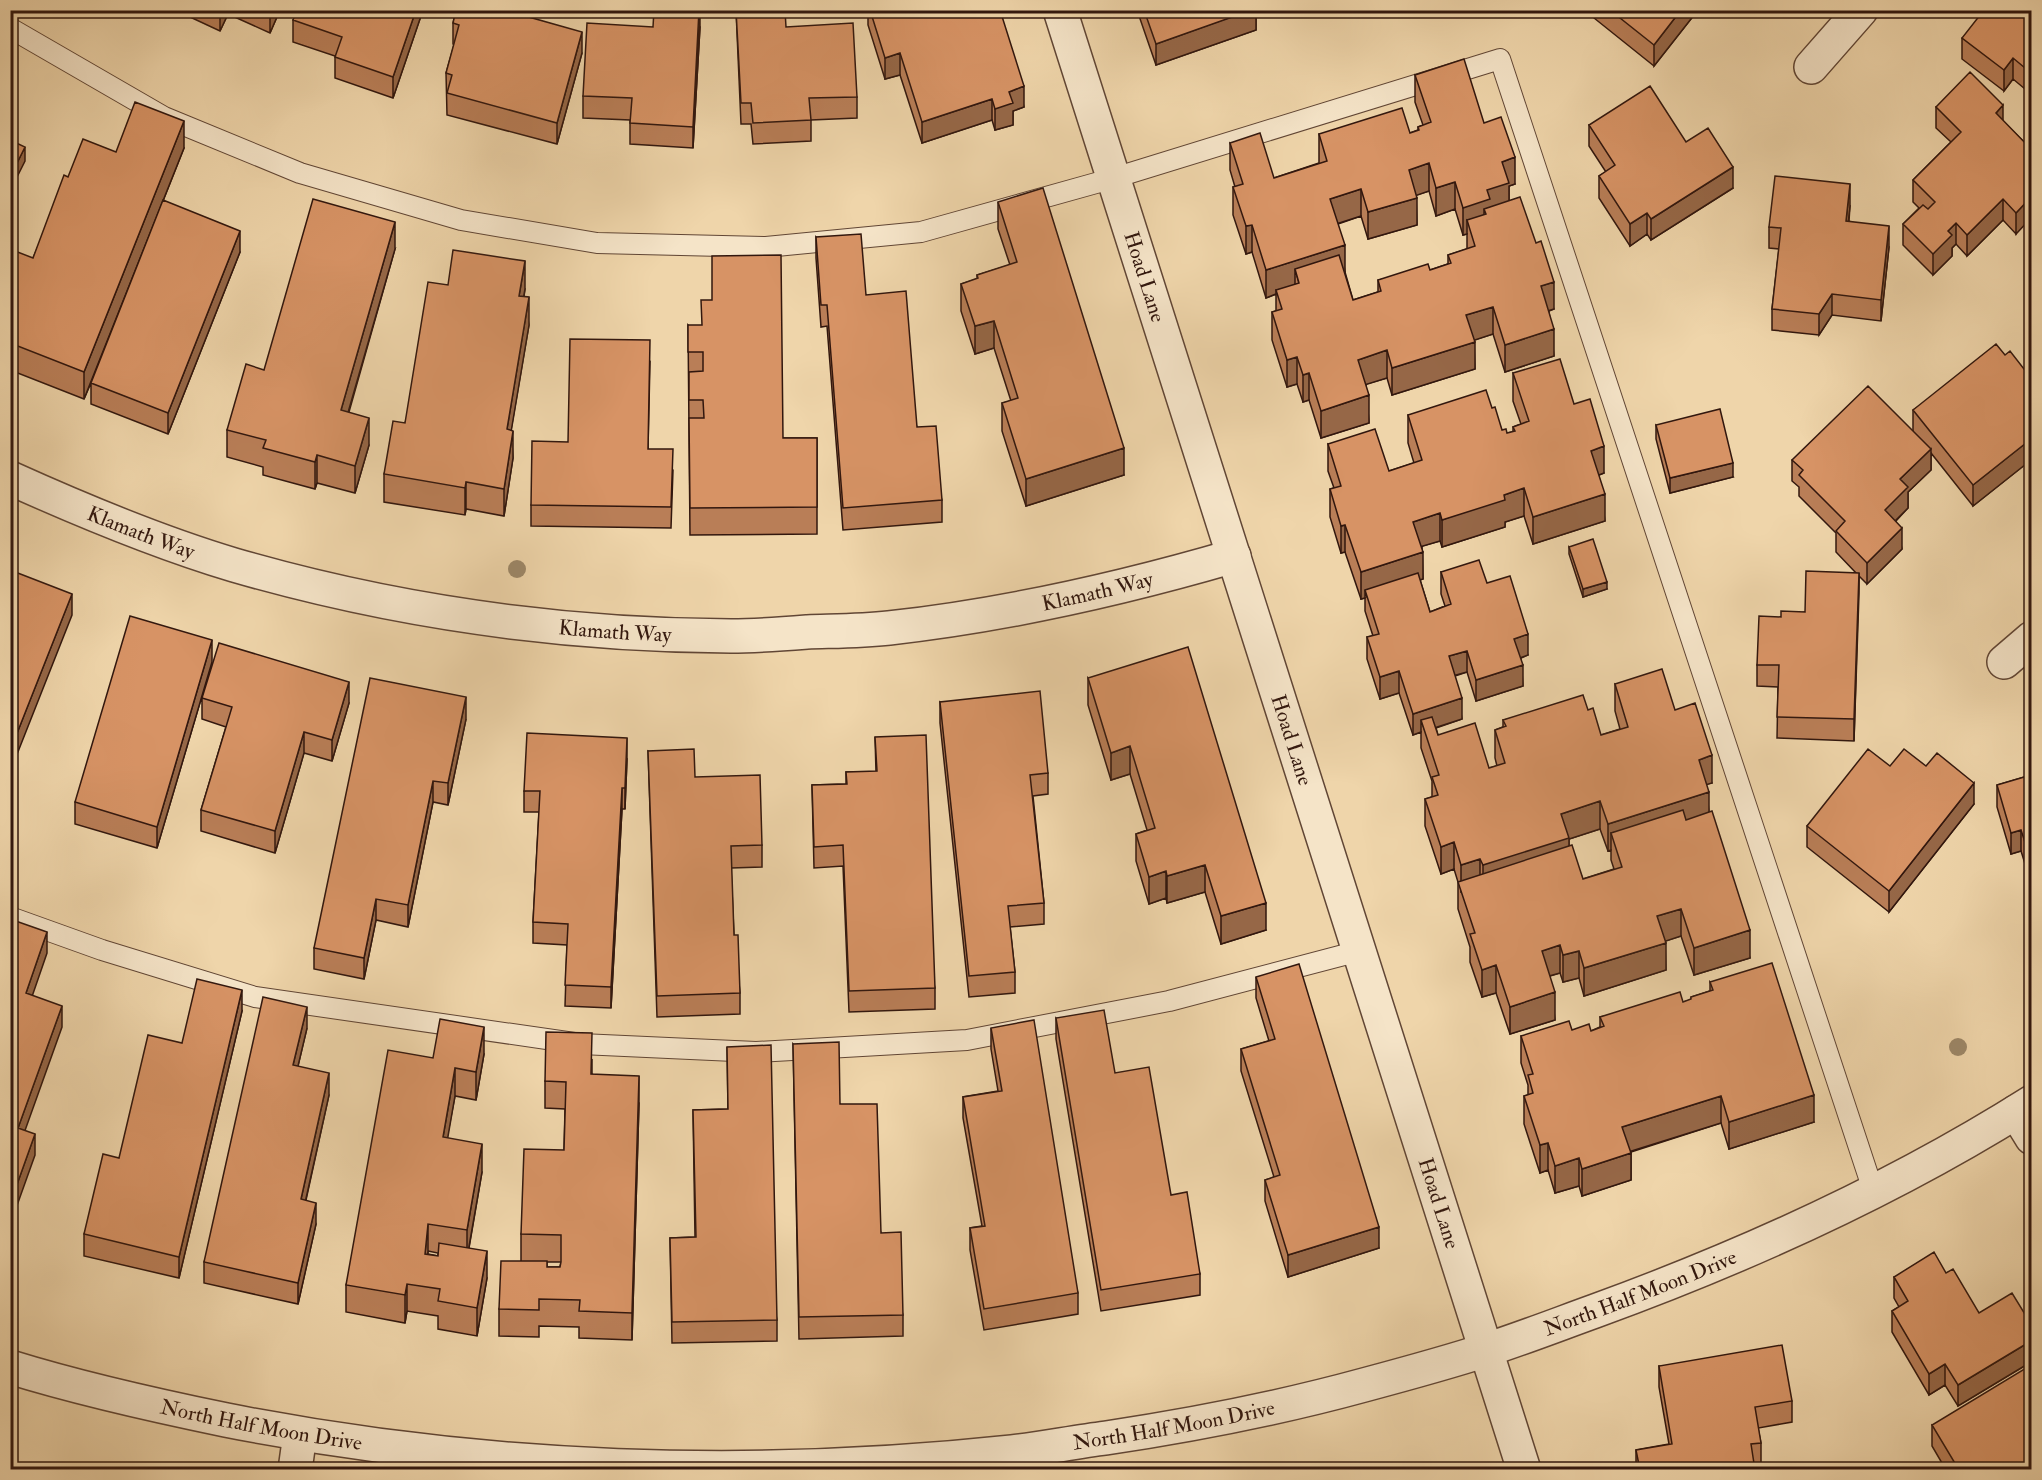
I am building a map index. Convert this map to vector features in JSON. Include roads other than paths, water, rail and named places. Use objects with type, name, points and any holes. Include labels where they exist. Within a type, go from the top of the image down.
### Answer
[{"type":"street","name":"Hoad Lane","points":[[1060,10],[1524,1470]]},
{"type":"street","points":[[1811,67],[1860,10]]},
{"type":"street","name":"Klamath Way","points":[[10,478],[93,515],[232,564],[353,595],[399,604],[469,617],[586,630],[734,636],[887,628],[1034,607],[1149,581],[1234,556]]},
{"type":"street","points":[[2004,662],[2031,639]]},
{"type":"street","name":"North Half Moon Drive","points":[[10,1367],[171,1409],[300,1434],[459,1456],[590,1466],[749,1468],[881,1464],[1013,1452],[1187,1425],[1359,1387],[1486,1350],[1660,1287],[1781,1235],[2026,1117]]},
{"type":"street","points":[[295,1470],[300,1434]]},
{"type":"lane","points":[[10,28],[164,117],[300,173],[461,220],[597,243],[766,247],[921,232],[1114,178],[1500,59],[1873,1190]]},
{"type":"lane","points":[[10,917],[102,950],[255,997],[580,1044],[756,1052],[966,1040],[1169,1001],[1359,951]]}]
